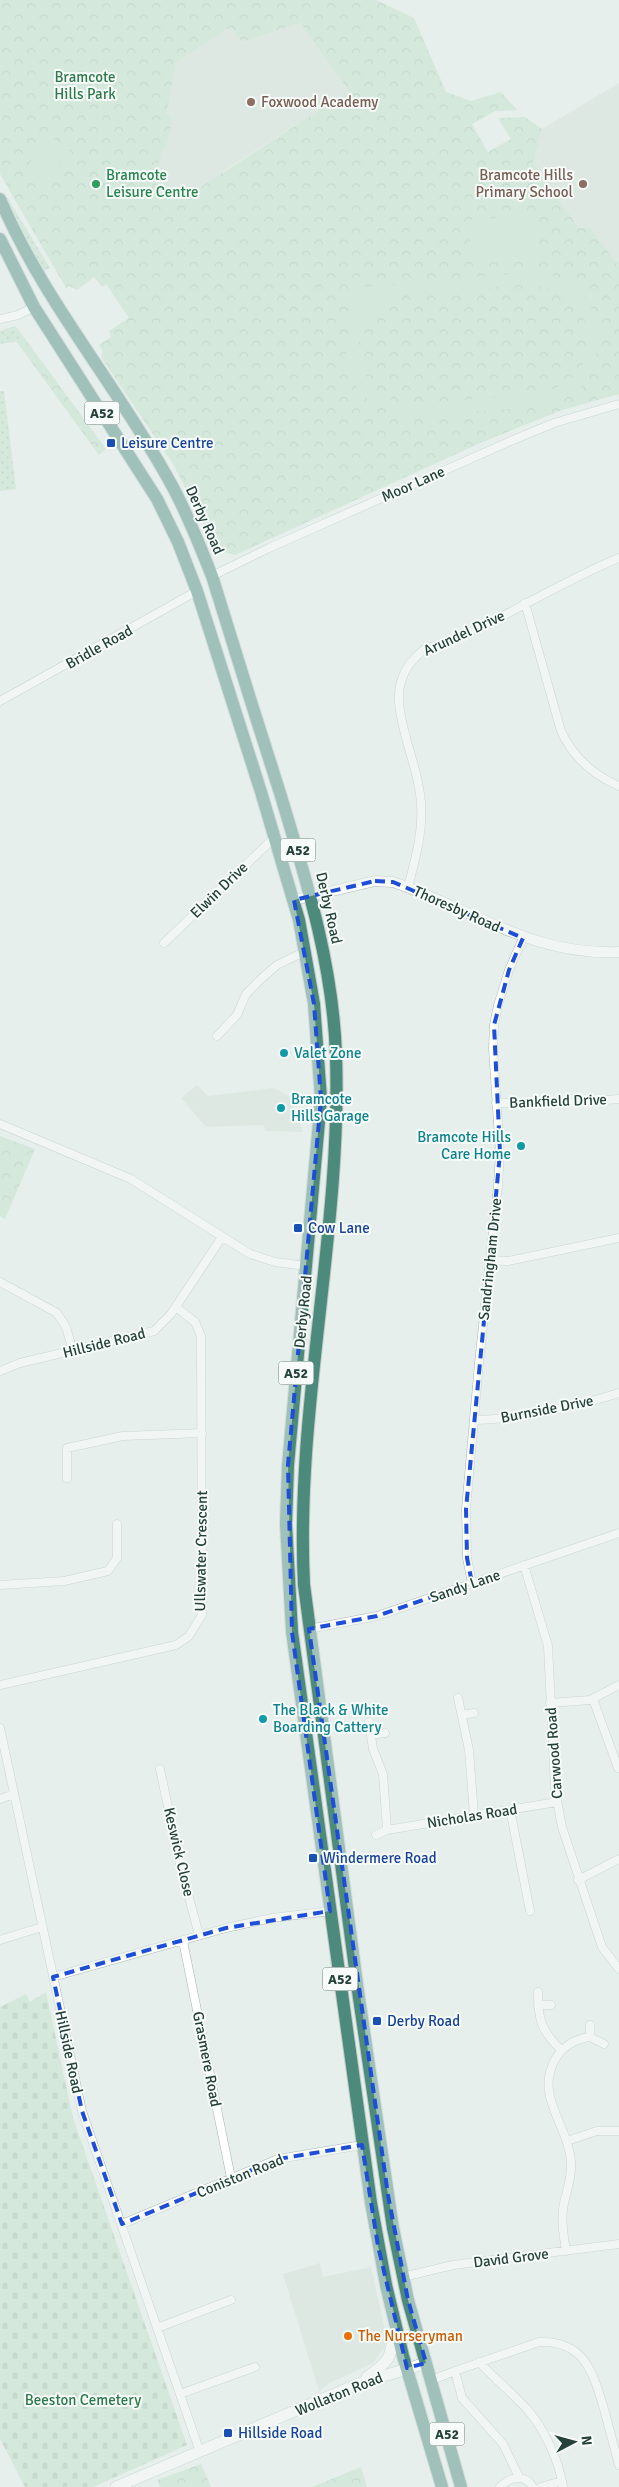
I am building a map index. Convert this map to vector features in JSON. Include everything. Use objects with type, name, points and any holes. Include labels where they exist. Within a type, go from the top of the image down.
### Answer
[{"type":"highway","name":"Derby Road","points":[[0,199],[47,292],[170,482],[192,526],[212,576],[312,896],[332,1003],[337,1099],[324,1273],[303,1472],[301,1529],[309,1629],[358,1991],[388,2195],[403,2276],[461,2487]]},
{"type":"highway","name":"Derby Road","points":[[0,239],[34,307],[157,499],[178,542],[197,591],[275,837],[294,900],[306,950],[317,1034],[321,1099],[288,1465],[288,1576],[292,1632],[362,2145],[378,2246],[395,2325],[442,2487]]},
{"type":"main road","points":[[358,2384],[390,2358],[395,2325]]},
{"type":"main road","name":"Wollaton Road","points":[[116,2487],[358,2384],[426,2363]]},
{"type":"street","points":[[0,320],[18,315],[34,307]]},
{"type":"street","name":"Moor Lane","points":[[212,576],[270,548],[504,444],[554,423],[619,404]]},
{"type":"street","name":"Arundel Drive","points":[[408,887],[422,814],[420,794],[400,710],[400,688],[403,675],[415,657],[433,644],[444,643],[572,578],[619,558]]},
{"type":"street","name":"Bridle Road","points":[[0,701],[197,591]]},
{"type":"street","points":[[525,603],[561,731],[566,742],[594,773],[619,786]]},
{"type":"street","name":"Elwin Drive","points":[[164,942],[275,837]]},
{"type":"street","name":"Thoresby Road","points":[[294,900],[375,881],[393,882],[523,938],[577,952],[619,952]]},
{"type":"street","name":"Sandringham Drive","points":[[472,1584],[467,1558],[466,1509],[489,1260],[499,1177],[493,1048],[494,1025],[508,970],[523,938]]},
{"type":"street","points":[[217,1036],[237,1015],[246,994],[262,978],[277,965],[306,950]]},
{"type":"street","name":"Bankfield Drive","points":[[496,1103],[564,1103],[619,1099]]},
{"type":"street","points":[[0,1124],[130,1179],[259,1258],[306,1266]]},
{"type":"street","name":"Hillside Road","points":[[0,1371],[20,1364],[154,1331],[166,1321],[222,1237]]},
{"type":"street","points":[[489,1260],[508,1261],[619,1238]]},
{"type":"street","points":[[0,1282],[57,1312],[66,1327],[74,1351]]},
{"type":"street","name":"Ullswater Crescent","points":[[0,1685],[176,1645],[189,1636],[202,1615],[204,1605],[201,1336],[195,1322],[176,1307]]},
{"type":"street","name":"Burnside Drive","points":[[475,1420],[509,1418],[559,1410],[619,1393]]},
{"type":"street","points":[[67,1478],[67,1448],[124,1436],[202,1433]]},
{"type":"street","points":[[0,1585],[64,1581],[108,1571],[117,1558],[117,1524]]},
{"type":"street","name":"Sandy Lane","points":[[309,1629],[377,1616],[619,1533]]},
{"type":"street","name":"Carwood Road","points":[[524,1566],[546,1638],[551,1740],[557,1802],[562,1827],[578,1880],[599,1937],[608,1957],[619,1969]]},
{"type":"street","points":[[550,1703],[573,1702],[593,1698],[619,1685]]},
{"type":"street","points":[[458,1698],[469,1750],[474,1815]]},
{"type":"street","points":[[593,1698],[618,1768]]},
{"type":"street","points":[[462,1715],[474,1713]]},
{"type":"street","points":[[369,1722],[373,1749],[383,1774],[387,1830]]},
{"type":"street","name":"Hillside Road","points":[[0,1728],[82,2111],[200,2452]]},
{"type":"street","points":[[371,1735],[385,1732]]},
{"type":"street","name":"Keswick Close","points":[[160,1769],[180,1864],[199,1935]]},
{"type":"street","points":[[0,1799],[14,1794]]},
{"type":"street","name":"Nicholas Road","points":[[376,1835],[387,1830],[557,1802]]},
{"type":"street","points":[[510,1809],[530,1911]]},
{"type":"street","points":[[578,1880],[619,1859]]},
{"type":"street","points":[[53,1977],[199,1935],[272,1918],[330,1911]]},
{"type":"street","points":[[0,1940],[42,1927]]},
{"type":"street","name":"Grasmere Road","points":[[183,1941],[231,2178]]},
{"type":"street","points":[[538,1992],[538,2005],[543,2029],[561,2050]]},
{"type":"street","points":[[538,2005],[551,2005]]},
{"type":"street","points":[[590,2025],[590,2037]]},
{"type":"street","points":[[566,2251],[562,2221],[570,2180],[571,2162],[567,2141],[547,2089],[549,2072],[561,2050],[578,2040],[590,2037],[604,2044]]},
{"type":"street","points":[[567,2141],[597,2131],[619,2131]]},
{"type":"street","name":"Coniston Road","points":[[122,2224],[278,2159],[362,2145]]},
{"type":"street","name":"David Grove","points":[[403,2276],[453,2265],[619,2244]]},
{"type":"street","points":[[156,2328],[231,2300]]},
{"type":"street","points":[[432,2380],[539,2342],[559,2344],[575,2351],[589,2366],[596,2381],[619,2465]]},
{"type":"street","points":[[238,2362],[242,2371]]},
{"type":"street","points":[[479,2362],[527,2409],[551,2450],[563,2484],[541,2487]]},
{"type":"street","points":[[180,2394],[255,2367]]},
{"type":"street","points":[[455,2371],[462,2398],[503,2444],[518,2477]]},
{"type":"street","points":[[500,2487],[510,2479],[518,2477],[530,2482],[532,2487]]},
{"type":"highlighted area","points":[[375,881],[393,882],[523,938],[509,970],[494,1025],[500,1153],[466,1509],[467,1558],[472,1583],[377,1616],[309,1629],[388,2195],[408,2300],[426,2363],[407,2368],[378,2246],[362,2145],[278,2159],[122,2224],[82,2111],[53,1977],[226,1928],[330,1911],[292,1632],[288,1465],[321,1099],[314,1004],[294,900]]},
{"type":"shaded area","name":"Foxwood Academy","points":[[300,23],[350,91],[222,172],[227,181],[196,190],[183,190],[155,183],[176,62],[231,26],[242,42]]},
{"type":"shaded area","name":"Bramcote Hills Primary School","points":[[619,83],[619,266],[590,227],[579,228],[533,163],[542,129]]},
{"type":"shaded area","points":[[197,1085],[208,1096],[274,1088],[290,1097],[303,1132],[265,1131],[264,1125],[206,1127],[181,1098]]},
{"type":"shaded area","points":[[320,2263],[323,2277],[371,2267],[387,2344],[373,2363],[330,2383],[319,2391],[283,2274]]},
{"type":"green space","name":"Bramcote Hills Park","points":[[0,0],[376,0],[414,18],[446,92],[471,101],[501,92],[517,110],[495,111],[472,124],[488,152],[511,139],[498,118],[525,117],[542,129],[533,163],[579,228],[590,227],[619,266],[619,394],[562,410],[478,444],[235,555],[224,552],[206,529],[173,464],[101,357],[103,351],[99,345],[111,337],[109,331],[129,318],[106,284],[102,287],[94,277],[77,290],[69,286],[66,288],[0,174]],"holes":[[[300,23],[349,91],[196,190],[183,190],[155,183],[162,149],[167,147],[172,120],[167,113],[176,62],[231,27],[242,42]]]},
{"type":"green space","points":[[47,135],[70,148],[47,185],[25,172]]},
{"type":"green space","points":[[5,197],[7,197],[50,268],[44,271]]},
{"type":"green space","points":[[535,215],[538,259],[472,264],[469,220]]},
{"type":"green space","points":[[532,272],[562,279],[583,295],[595,316],[598,328],[597,352],[589,376],[574,393],[542,407],[405,416],[376,406],[360,392],[350,373],[346,358],[352,287],[384,286]],"holes":[[[530,284],[555,291],[573,303],[584,319],[588,337],[586,356],[577,372],[562,385],[539,393],[409,405],[387,398],[370,383],[364,374],[359,352],[359,340],[364,324],[386,302],[401,295]]]},
{"type":"green space","points":[[15,326],[26,340],[0,344],[0,331]]},
{"type":"green space","points":[[26,340],[106,449],[99,455],[16,341]]},
{"type":"green space","points":[[0,391],[4,391],[16,489],[0,491]]},
{"type":"green space","points":[[0,1136],[35,1149],[5,1219],[0,1216]]},
{"type":"green space","name":"Beeston Cemetery","points":[[46,1992],[73,2118],[187,2445],[93,2487],[25,2487],[0,2439],[0,2007],[26,1994],[30,2002]]},
{"type":"green space","points":[[201,2464],[211,2487],[160,2487],[157,2480]]},
{"type":"green space","points":[[361,2467],[367,2487],[312,2487]]},
{"type":"place","name":"Foxwood Academy","points":[[251,102]]},
{"type":"place","name":"Bramcote Leisure Centre","points":[[96,184]]},
{"type":"place","name":"Bramcote Hills Primary School","points":[[583,184]]},
{"type":"place","name":"Leisure Centre","points":[[111,443]]},
{"type":"place","name":"Valet Zone","points":[[284,1053]]},
{"type":"place","name":"Bramcote Hills Garage","points":[[281,1108]]},
{"type":"place","name":"Bramcote Hills Care Home","points":[[521,1146]]},
{"type":"place","name":"Cow Lane","points":[[298,1228]]},
{"type":"place","name":"The Black & White Boarding Cattery","points":[[263,1719]]},
{"type":"place","name":"Windermere Road","points":[[313,1858]]},
{"type":"place","name":"Derby Road","points":[[377,2021]]},
{"type":"place","name":"The Nurseryman","points":[[348,2336]]},
{"type":"place","name":"Hillside Road","points":[[228,2433]]}]
